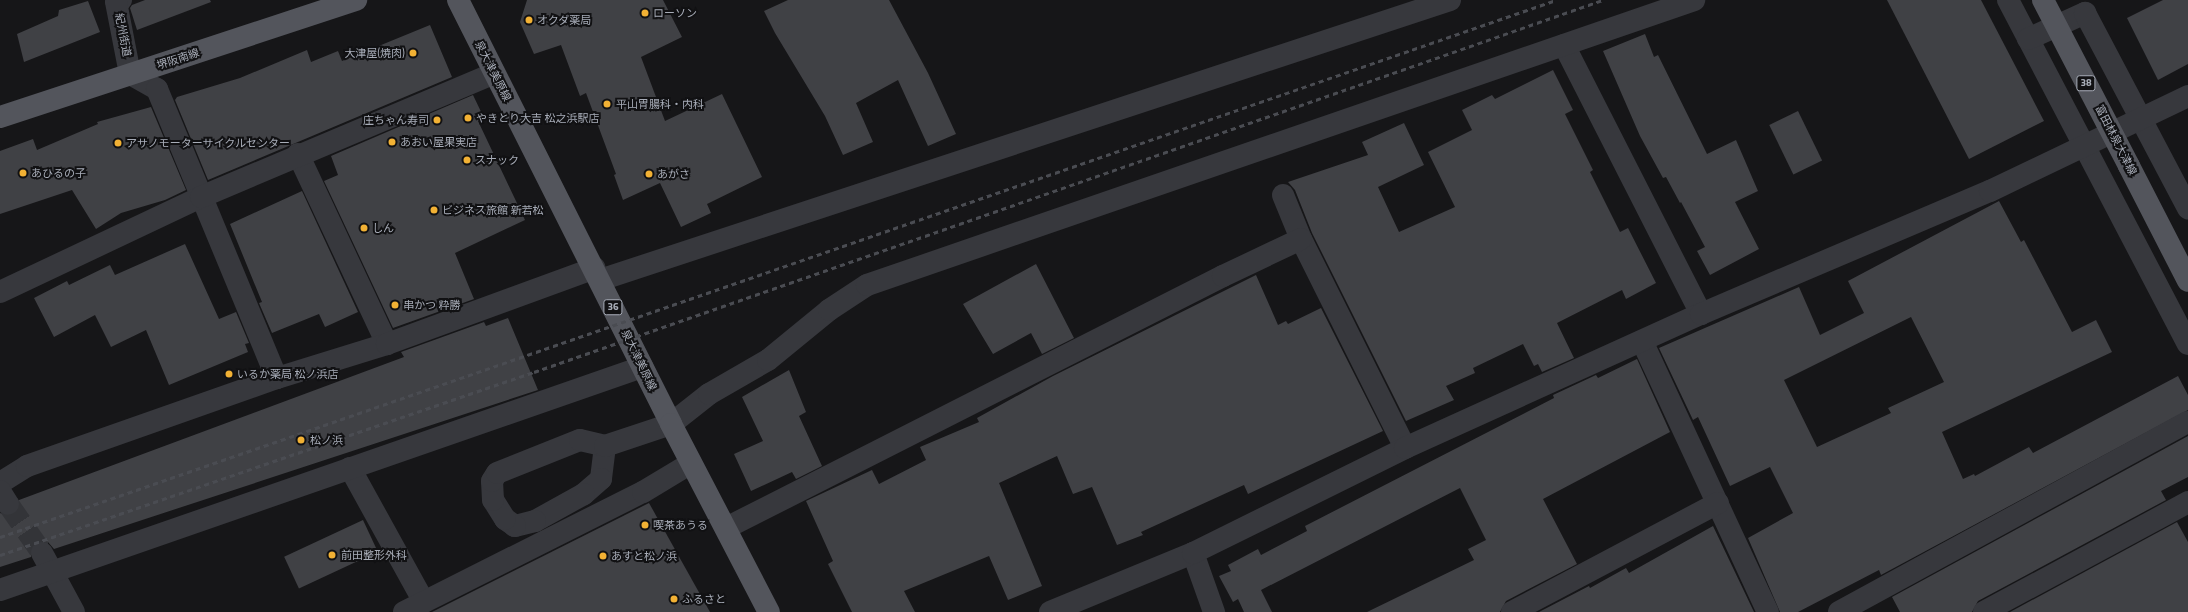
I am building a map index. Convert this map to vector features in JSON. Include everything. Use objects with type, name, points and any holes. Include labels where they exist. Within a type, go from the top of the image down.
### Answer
[{"type":"main road","name":"堺阪南線","points":[[0,117],[356,0]]},
{"type":"main road","name":"泉大津美原線","points":[[458,0],[597,274],[642,367],[769,612]]},
{"type":"main road","name":"富田林泉大津線","points":[[2043,0],[2188,281]]},
{"type":"street","name":"紀州街道","points":[[121,0],[116,2],[130,74]]},
{"type":"street","points":[[0,483],[27,466],[277,378],[387,344],[597,274],[1450,0]]},
{"type":"street","points":[[604,446],[601,479],[584,494],[535,521],[516,526],[505,519],[493,500],[492,481],[497,473],[580,440],[604,446],[671,424],[709,394],[768,360],[829,310],[867,285],[1694,0]]},
{"type":"street","points":[[2008,0],[2188,344]]},
{"type":"street","points":[[2028,39],[2085,13],[2188,208]]},
{"type":"street","points":[[1564,45],[1701,314]]},
{"type":"street","points":[[0,292],[201,197],[298,154],[494,73]]},
{"type":"street","points":[[130,74],[157,89],[277,378]]},
{"type":"street","points":[[1050,612],[1193,553],[1404,448],[1701,314],[1990,191],[2188,96]]},
{"type":"street","points":[[298,154],[387,344]]},
{"type":"street","points":[[1283,195],[1301,239],[1404,448]]},
{"type":"street","points":[[726,528],[1223,276],[1301,239]]},
{"type":"street","points":[[1642,341],[1768,612]]},
{"type":"street","points":[[0,590],[47,563],[350,468],[642,367]]},
{"type":"street","points":[[1839,612],[2188,422]]},
{"type":"street","points":[[404,612],[643,492],[692,463]]},
{"type":"street","points":[[350,468],[424,602]]},
{"type":"street","points":[[1984,612],[2188,502]]},
{"type":"street","points":[[1512,612],[1718,503]]},
{"type":"street","points":[[1193,553],[1214,612]]},
{"type":"street","points":[[47,563],[74,612]]},
{"type":"building","points":[[145,0],[210,0],[211,2],[137,30],[130,8],[132,5]]},
{"type":"building","points":[[527,0],[663,0],[682,37],[641,57],[665,121],[722,94],[762,177],[707,204],[711,213],[681,227],[660,183],[623,200],[614,175],[616,174],[586,93],[580,96],[561,45],[534,54],[520,22]]},
{"type":"building","points":[[788,0],[889,0],[928,73],[956,134],[928,146],[898,80],[856,103],[873,142],[843,155],[825,116],[775,33],[764,11]]},
{"type":"building","points":[[1887,0],[1981,0],[2044,121],[1969,159]]},
{"type":"building","points":[[2163,0],[2188,0],[2188,64],[2158,80],[2127,18]]},
{"type":"building","points":[[88,1],[100,32],[24,62],[17,34],[58,16],[59,10]]},
{"type":"building","points":[[430,25],[452,77],[208,180],[175,100],[177,97],[240,78],[307,50],[311,62],[338,51],[342,61]]},
{"type":"building","points":[[1645,34],[1654,57],[1658,55],[1707,154],[1736,140],[1758,191],[1735,202],[1759,249],[1710,275],[1697,251],[1705,247],[1681,202],[1680,203],[1666,177],[1663,178],[1640,136],[1603,51]]},
{"type":"building","points":[[1553,70],[1573,110],[1565,114],[1593,170],[1590,172],[1620,232],[1628,228],[1656,283],[1626,299],[1622,290],[1557,323],[1574,358],[1542,372],[1538,364],[1534,366],[1523,344],[1473,368],[1475,373],[1446,386],[1454,400],[1406,421],[1312,233],[1295,190],[1288,182],[1368,155],[1362,142],[1404,123],[1424,165],[1378,187],[1399,232],[1455,207],[1428,152],[1472,130],[1462,110],[1492,95],[1495,99]]},
{"type":"building","points":[[473,95],[484,118],[478,121],[525,220],[455,253],[474,299],[393,328],[324,181],[338,175],[331,156]]},
{"type":"building","points":[[151,107],[186,190],[165,200],[121,213],[96,229],[72,190],[0,214],[0,151],[33,139],[37,150],[98,124],[97,122]]},
{"type":"building","points":[[1798,111],[1822,160],[1793,174],[1769,125]]},
{"type":"building","points":[[302,191],[358,312],[325,327],[319,314],[272,333],[259,303],[262,302],[230,224]]},
{"type":"building","points":[[1999,201],[2021,242],[2024,240],[2072,332],[2096,320],[2112,352],[1942,432],[1963,479],[1974,474],[1975,476],[2029,447],[2033,453],[2178,376],[2188,395],[2188,410],[1881,575],[1879,570],[1798,612],[1780,612],[1748,538],[1793,513],[1770,467],[1730,486],[1698,417],[1693,420],[1659,348],[1799,287],[1820,335],[1864,313],[1848,281]],"holes":[[[1911,317],[1944,382],[1888,408],[1891,413],[1817,447],[1784,380]]]},
{"type":"building","points":[[185,244],[219,319],[236,312],[249,343],[245,344],[248,352],[169,385],[146,330],[111,347],[95,315],[54,337],[34,298],[67,281],[69,285],[110,265],[115,275]]},
{"type":"building","points":[[1036,264],[1074,338],[1042,354],[1031,333],[993,354],[963,304]]},
{"type":"building","points":[[1256,275],[1278,325],[1286,321],[1288,324],[1321,308],[1383,431],[1248,494],[1244,485],[1141,532],[1143,535],[1117,545],[1092,487],[1073,494],[1057,456],[999,483],[1042,586],[1008,600],[989,556],[904,591],[915,612],[852,612],[828,564],[833,561],[806,501],[872,470],[879,484],[926,460],[920,447],[979,422],[977,418],[1053,376]]},
{"type":"building","points":[[508,318],[538,390],[54,549],[48,542],[36,542],[31,547],[31,557],[0,567],[0,513],[8,516],[15,514],[19,510],[19,500],[404,357],[401,352],[484,322],[486,326]]},
{"type":"building","points":[[1637,359],[1670,432],[1543,499],[1577,564],[1506,601],[1500,612],[1367,612],[1474,560],[1468,549],[1486,540],[1460,488],[1261,590],[1272,612],[1244,612],[1238,599],[1233,602],[1219,576],[1231,571],[1228,565],[1258,549],[1261,555],[1307,531],[1305,526],[1554,398],[1553,395],[1596,375],[1598,378]]},
{"type":"building","points":[[789,370],[806,412],[799,416],[822,466],[796,479],[792,472],[751,491],[734,454],[763,441],[742,397]]},
{"type":"building","points":[[2188,436],[2188,477],[2161,491],[2166,500],[1978,601],[1972,612],[1900,612],[1892,597]]},
{"type":"building","name":"あすと松ノ浜","points":[[649,503],[710,612],[432,612]]},
{"type":"building","points":[[363,520],[378,552],[299,588],[284,557]]},
{"type":"building","points":[[2177,522],[2188,542],[2188,612],[2010,612]]},
{"type":"building","points":[[1713,526],[1754,612],[1539,612],[1589,586],[1590,588],[1626,568],[1629,573]]},
{"type":"tunnel","points":[[8,504],[42,553]]},
{"type":"railway","points":[[0,537],[1556,0]]},
{"type":"railway","points":[[0,555],[534,372],[1603,0]]},
{"type":"place","name":"ローソン","points":[[645,13]]},
{"type":"place","name":"オクダ薬局","points":[[529,20]]},
{"type":"place","name":"大津屋(焼肉)","points":[[413,53]]},
{"type":"place","name":"平山胃腸科・内科","points":[[607,104]]},
{"type":"place","name":"やきとり大吉 松之浜駅店","points":[[468,118]]},
{"type":"place","name":"庄ちゃん寿司","points":[[437,120]]},
{"type":"place","name":"あおい屋果実店","points":[[392,142]]},
{"type":"place","name":"アサノモーターサイクルセンター","points":[[118,143]]},
{"type":"place","name":"スナック","points":[[467,160]]},
{"type":"place","name":"あひるの子","points":[[23,173]]},
{"type":"place","name":"あがさ","points":[[649,174]]},
{"type":"place","name":"ビジネス旅館 新若松","points":[[434,210]]},
{"type":"place","name":"しん","points":[[364,228]]},
{"type":"place","name":"串かつ 粋勝","points":[[395,305]]},
{"type":"place","name":"いるか薬局 松ノ浜店","points":[[229,374]]},
{"type":"place","name":"松ノ浜","points":[[301,440]]},
{"type":"place","name":"喫茶あうる","points":[[645,525]]},
{"type":"place","name":"前田整形外科","points":[[332,555]]},
{"type":"place","name":"あすと松ノ浜","points":[[603,556]]},
{"type":"place","name":"ふるさと","points":[[674,599]]}]
